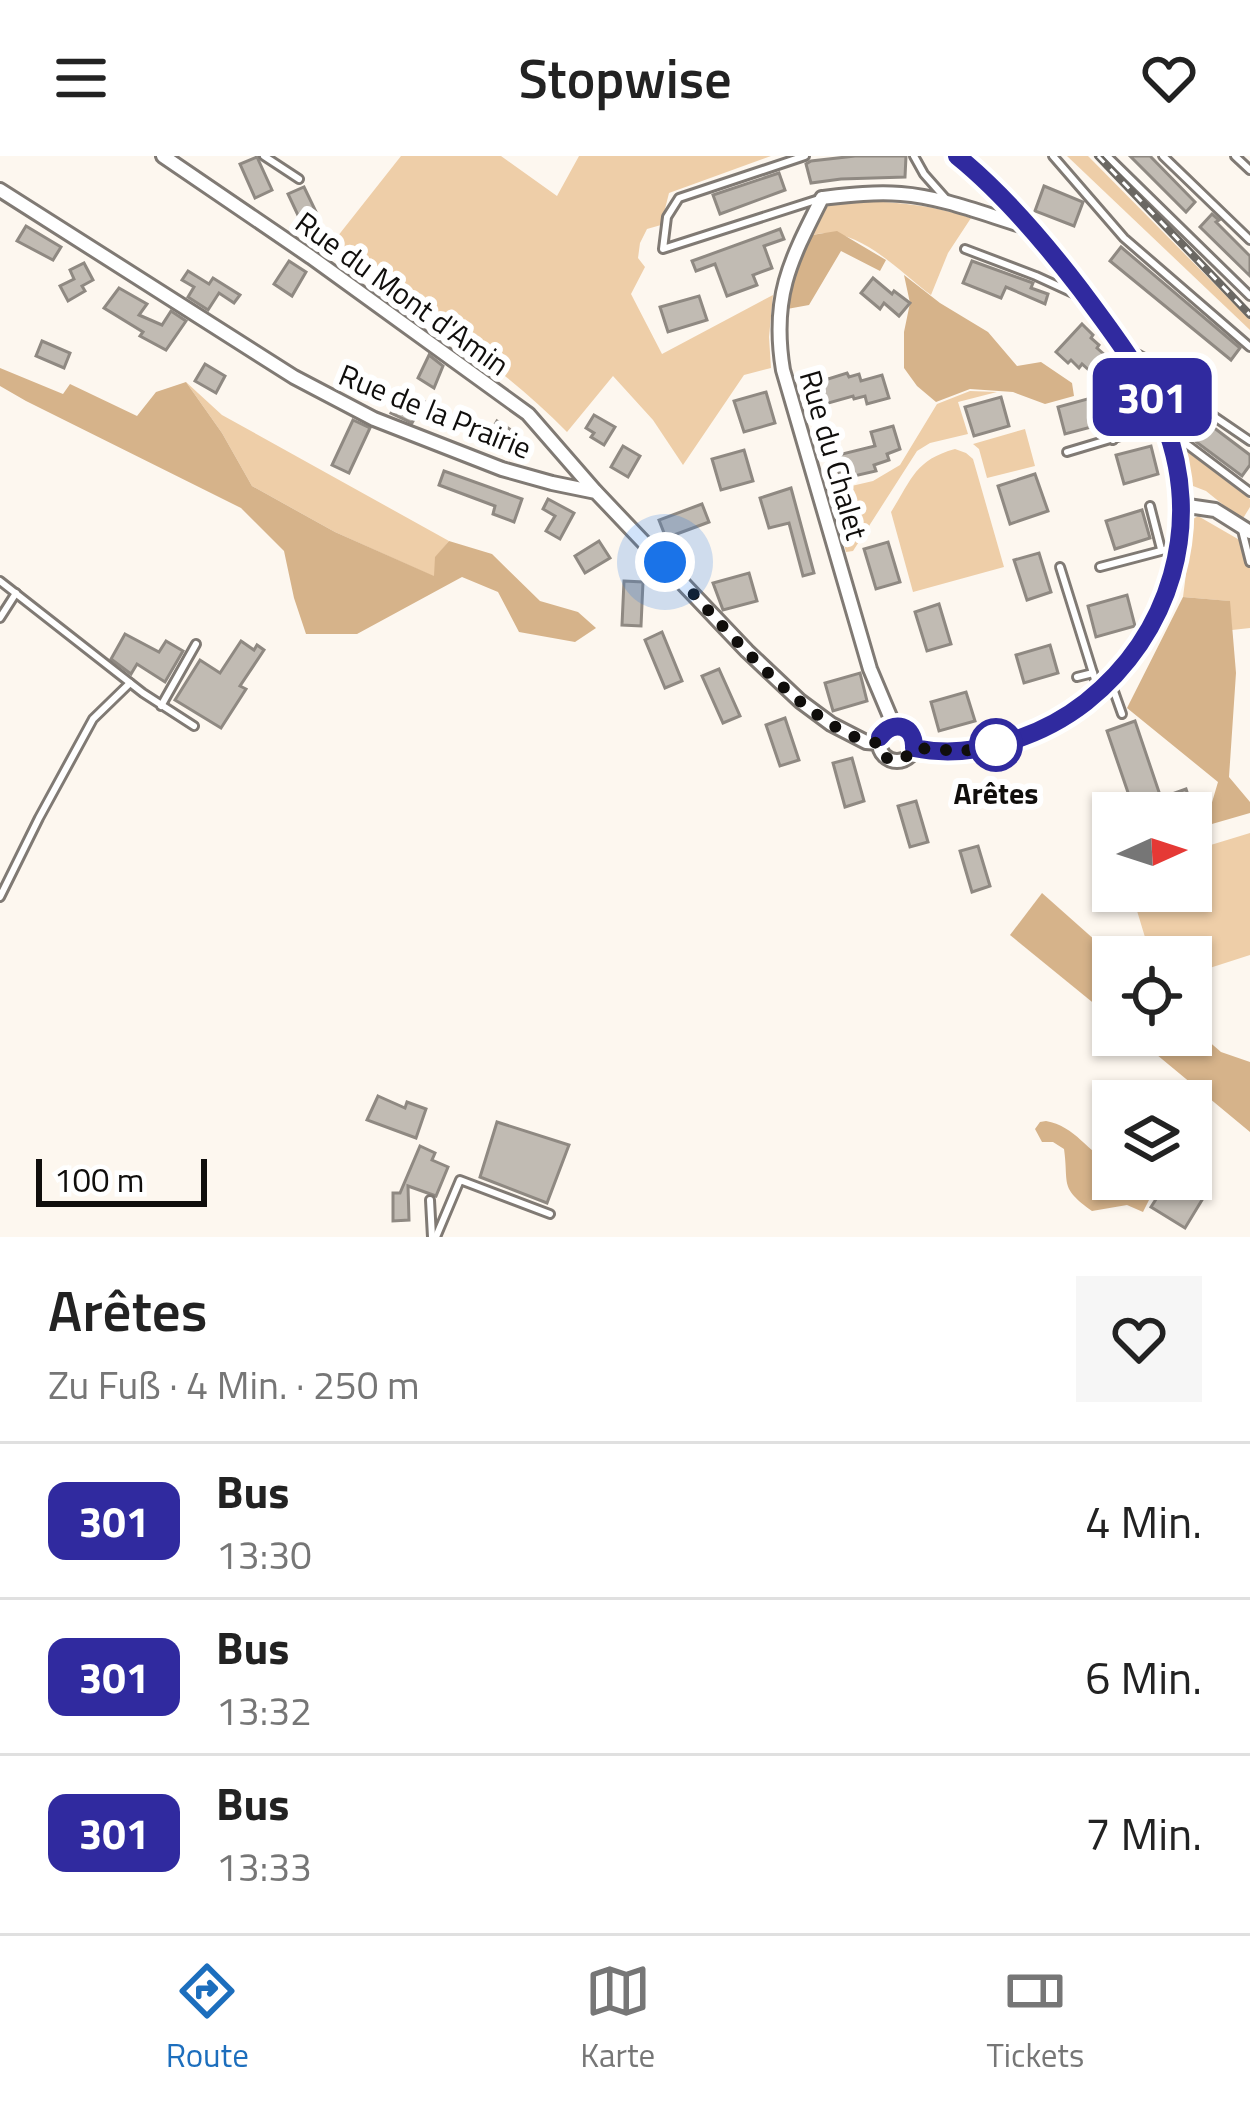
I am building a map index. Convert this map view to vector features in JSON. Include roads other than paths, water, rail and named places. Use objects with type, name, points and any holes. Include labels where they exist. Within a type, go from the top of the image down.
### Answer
[{"type":"street","name":"Rue du Mont d'Amin","points":[[163,156],[528,414],[596,492]]},
{"type":"street","points":[[914,748],[964,751],[1008,742],[1062,718],[1099,692],[1143,642],[1174,573],[1180,547],[1181,506],[1170,440],[1146,386],[1089,301],[1029,227],[957,156]]},
{"type":"street","name":"Rue de la Prairie","points":[[0,190],[294,377],[374,419],[502,469],[596,492]]},
{"type":"street","points":[[822,198],[905,194],[1029,227]]},
{"type":"street","name":"Rue du Chalet","points":[[822,198],[791,259],[778,308],[777,338],[870,669],[894,726]]},
{"type":"street","points":[[596,492],[800,700],[831,724],[866,742],[879,743]]},
{"type":"street","points":[[1181,506],[1206,507],[1246,529]]},
{"type":"street","points":[[894,726],[906,728],[914,737],[914,748],[903,760],[884,756],[879,743],[883,732],[894,726]]},
{"type":"lane","points":[[264,156],[299,178]]},
{"type":"lane","points":[[805,156],[679,198],[667,217],[662,249],[822,198]]},
{"type":"lane","points":[[914,156],[949,203]]},
{"type":"lane","points":[[1053,156],[1124,238],[1250,347]]},
{"type":"lane","points":[[1107,156],[1250,296]]},
{"type":"lane","points":[[1163,156],[1250,240]]},
{"type":"lane","points":[[1235,156],[1250,170]]},
{"type":"lane","points":[[965,249],[1089,301]]},
{"type":"lane","points":[[1122,346],[1148,360],[1250,441]]},
{"type":"lane","points":[[1102,398],[1113,440]]},
{"type":"lane","points":[[1067,452],[1164,423]]},
{"type":"lane","points":[[1170,440],[1185,443],[1250,492]]},
{"type":"lane","points":[[1150,506],[1162,549]]},
{"type":"lane","points":[[1246,529],[1250,562]]},
{"type":"lane","points":[[1100,567],[1180,547]]},
{"type":"lane","points":[[1060,567],[1099,692]]},
{"type":"lane","points":[[0,581],[130,683],[194,726]]},
{"type":"lane","points":[[0,618],[16,593]]},
{"type":"lane","points":[[161,706],[196,644]]},
{"type":"lane","points":[[1077,676],[1093,673]]},
{"type":"lane","points":[[1110,681],[1122,714]]},
{"type":"lane","points":[[0,897],[93,719],[130,683]]},
{"type":"lane","points":[[434,1237],[460,1180],[550,1214]]},
{"type":"lane","points":[[430,1200],[434,1237]]},
{"type":"railway","points":[[1098,156],[1250,315]]},
{"type":"place","name":"Arêtes","points":[[996,745]]}]
